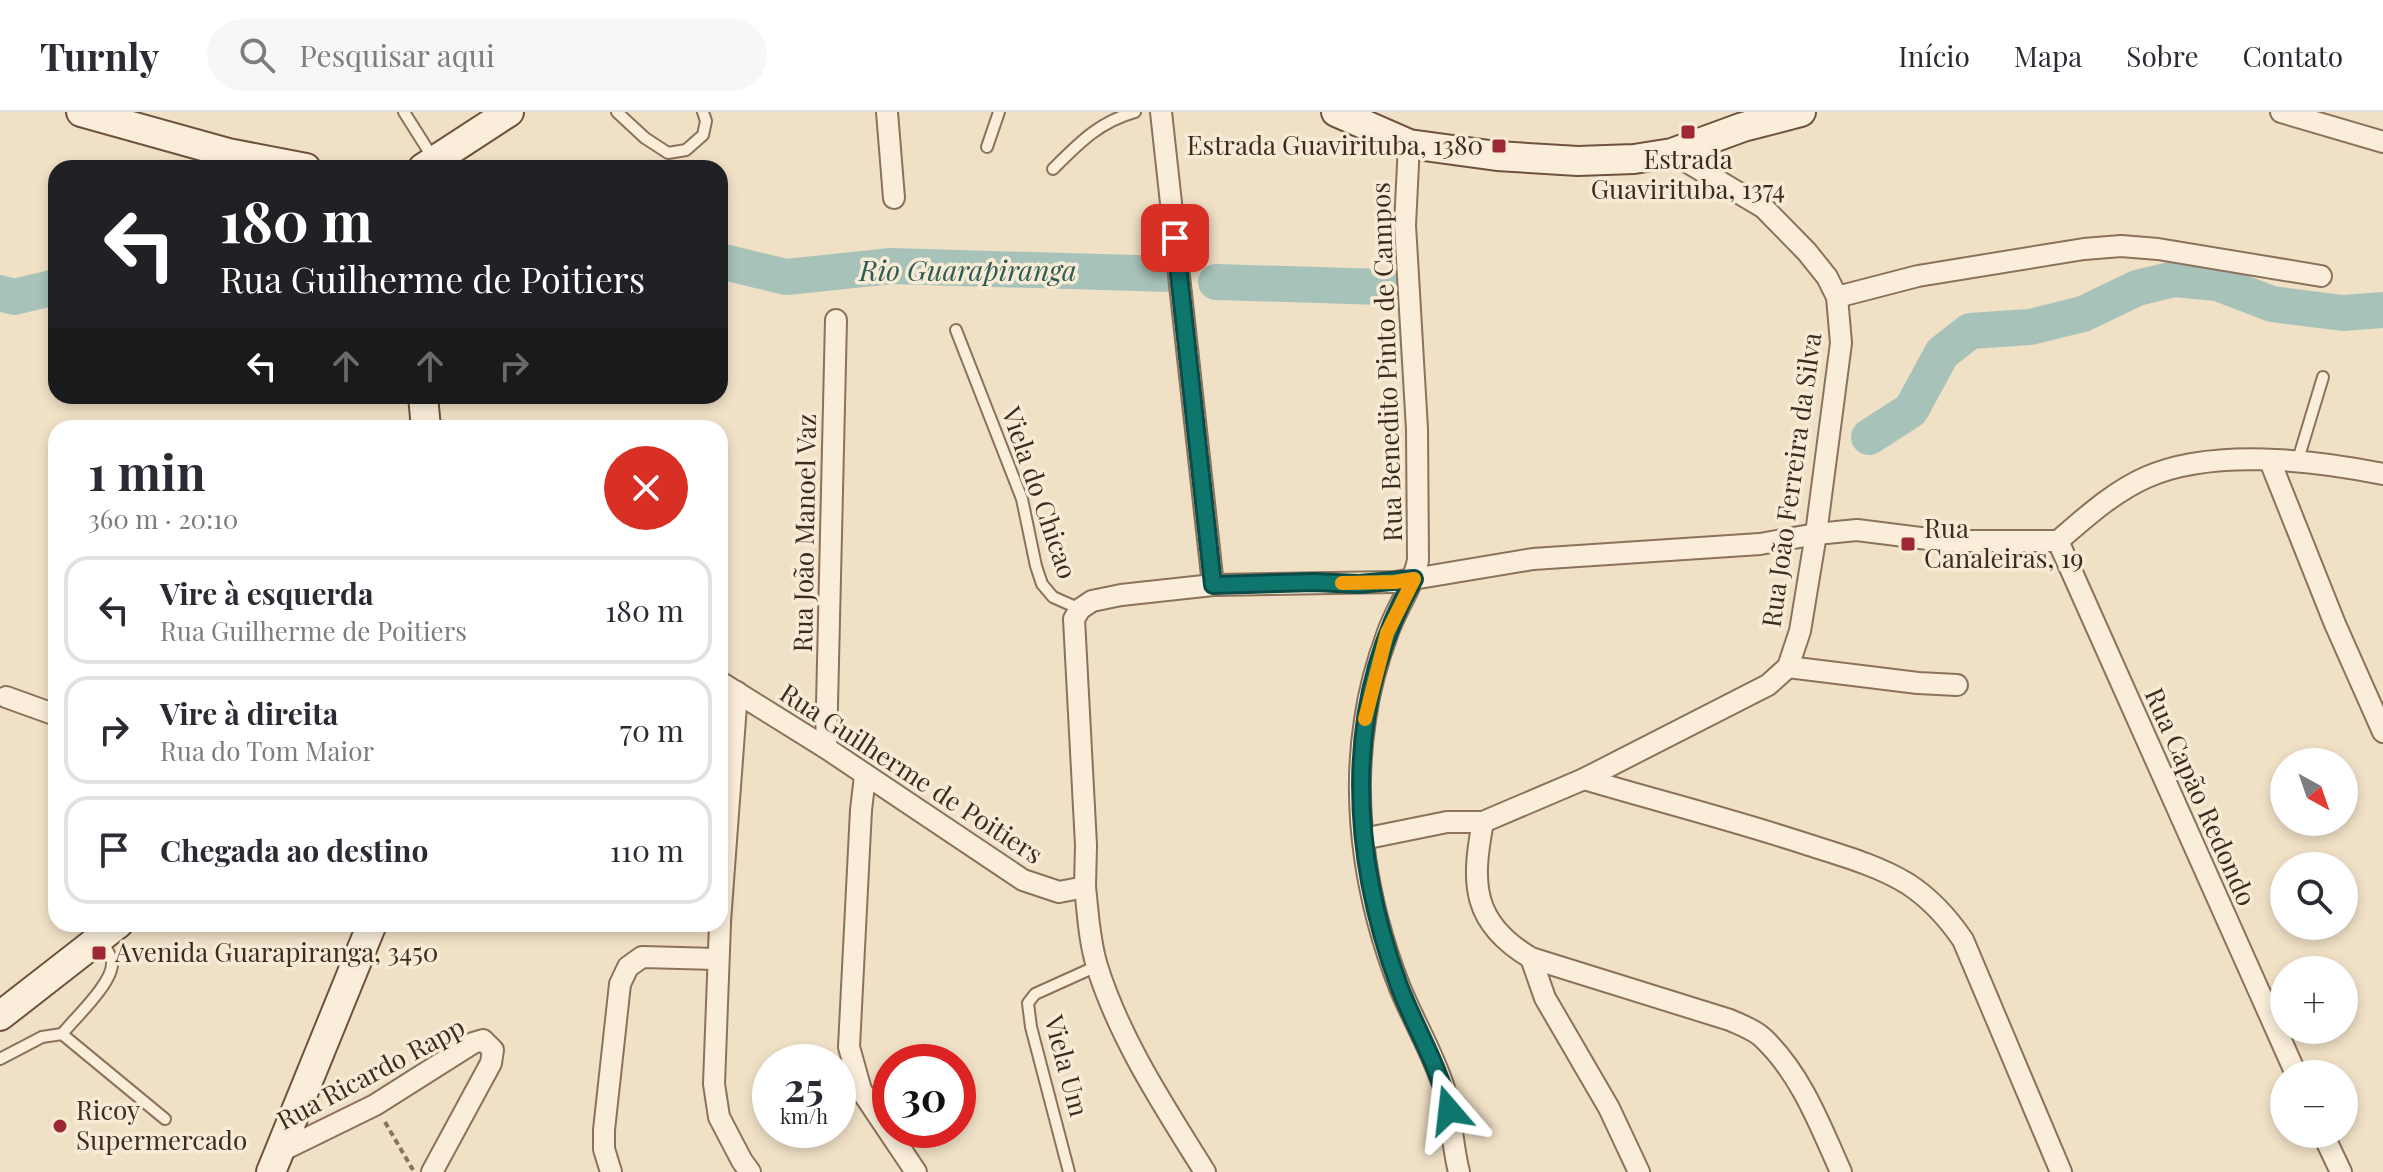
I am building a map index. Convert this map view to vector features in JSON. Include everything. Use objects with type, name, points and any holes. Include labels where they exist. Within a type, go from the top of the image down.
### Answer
[{"type":"street","points":[[81,112],[228,153],[264,160]]},
{"type":"street","points":[[435,160],[509,112]]},
{"type":"street","points":[[887,112],[894,198]]},
{"type":"street","points":[[1161,112],[1213,585]]},
{"type":"street","points":[[1336,112],[1409,144],[1497,156],[1578,161],[1634,159],[1672,153],[1743,127],[1801,112]]},
{"type":"street","points":[[2281,112],[2383,142]]},
{"type":"street","name":"Rua Benedito Pinto de Campos","points":[[1409,144],[1405,225],[1419,514],[1418,560],[1414,579]]},
{"type":"street","name":"Rua João Ferreira da Silva","points":[[1363,839],[1447,822],[1483,822],[1584,779],[1768,685],[1788,667],[1800,631],[1816,534],[1841,343],[1837,297],[1827,277],[1807,252],[1764,208],[1672,153]]},
{"type":"street","points":[[1837,297],[1931,274],[2084,249],[2121,246],[2158,249],[2321,276]]},
{"type":"street","name":"Rua João Manoel Vaz","points":[[826,748],[836,320]]},
{"type":"street","points":[[1080,609],[1092,601],[1121,595],[1213,585],[1359,584],[1414,579],[1533,559],[1760,544],[1857,530],[1944,541],[2058,541],[2108,498],[2147,477],[2185,465],[2236,459],[2326,464],[2383,474]]},
{"type":"street","points":[[2270,461],[2335,624],[2383,732]]},
{"type":"street","name":"Rua Capão Redondo","points":[[2058,541],[2290,1060]]},
{"type":"street","points":[[1414,579],[1387,633],[1365,719],[1359,773],[1363,839],[1380,933],[1444,1090],[1459,1172]]},
{"type":"street","name":"Rua Guilherme de Poitiers","points":[[728,687],[826,748],[1023,880],[1059,892],[1085,887],[1086,845],[1074,637],[1074,619],[1080,609]]},
{"type":"street","points":[[1788,667],[1957,685]]},
{"type":"street","points":[[6,697],[48,712]]},
{"type":"street","points":[[865,776],[849,1047],[861,1090],[916,1172]]},
{"type":"street","points":[[1584,779],[1749,825],[1858,861],[1897,878],[1920,893],[1944,914],[1963,940],[2061,1172]]},
{"type":"street","points":[[1483,822],[1475,880],[1480,905],[1492,926],[1513,947],[1531,958],[1730,1020],[1761,1035],[1787,1066],[1813,1109],[1841,1172]]},
{"type":"street","points":[[1085,887],[1089,930],[1097,966],[1116,1014],[1140,1066],[1205,1172]]},
{"type":"street","points":[[0,1016],[108,932]]},
{"type":"street","points":[[274,1163],[369,932]]},
{"type":"street","points":[[719,932],[714,1084],[719,1117],[750,1172]]},
{"type":"street","points":[[611,1172],[604,1149],[604,1130],[620,984],[628,967],[642,957],[717,959]]},
{"type":"street","points":[[1531,958],[1545,998],[1609,1108],[1639,1172]]},
{"type":"street","name":"Rua Ricardo Rapp","points":[[274,1163],[375,1105],[473,1043],[483,1040],[493,1050],[491,1063],[432,1172]]},
{"type":"street","points":[[2330,1148],[2341,1172]]},
{"type":"lane","points":[[404,112],[427,160]]},
{"type":"lane","points":[[617,112],[645,138],[668,153],[686,150],[703,135],[706,121],[703,112]]},
{"type":"lane","points":[[987,147],[999,112]]},
{"type":"lane","points":[[1053,169],[1080,141],[1112,118],[1135,112]]},
{"type":"lane","name":"Viela do Chicao","points":[[956,330],[1022,499],[1042,584],[1053,597],[1080,609]]},
{"type":"lane","points":[[2297,463],[2323,377]]},
{"type":"lane","points":[[0,1059],[42,1037],[62,1034],[107,981],[112,968],[109,932]]},
{"type":"lane","name":"Viela Um","points":[[1069,1172],[1031,1027],[1028,1003],[1035,994],[1097,966]]},
{"type":"lane","points":[[62,1034],[165,1119]]},
{"type":"path","points":[[375,1105],[414,1172]]},
{"type":"waterway","name":"Rio Guarapiranga","points":[[728,263],[786,277],[891,266],[1170,274]]},
{"type":"waterway","name":"Rio Guarapiranga","points":[[1869,437],[1911,410],[1942,353],[1970,331],[2030,327],[2083,314],[2137,288],[2174,279],[2217,283],[2272,304],[2343,313],[2383,310]]},
{"type":"waterway","name":"Rio Guarapiranga","points":[[1216,282],[1383,287]]},
{"type":"waterway","name":"Rio Guarapiranga","points":[[0,293],[14,297],[48,289]]},
{"type":"slow traffic","points":[[1342,583],[1414,579],[1387,633],[1365,719]]},
{"type":"place","name":"Estrada Guavirituba, 1374","points":[[1688,132]]},
{"type":"place","name":"Estrada Guavirituba, 1380","points":[[1499,146]]},
{"type":"place","name":"Rua Canaleiras, 19","points":[[1908,544]]},
{"type":"place","name":"Avenida Guarapiranga, 3450","points":[[99,953]]},
{"type":"place","name":"Ricoy Supermercado","points":[[60,1126]]},
{"type":"route","points":[[1175,238],[1213,585],[1359,584],[1414,579],[1387,633],[1365,719],[1359,773],[1363,839],[1380,933],[1401,990],[1431,1054],[1449,1110]]}]
